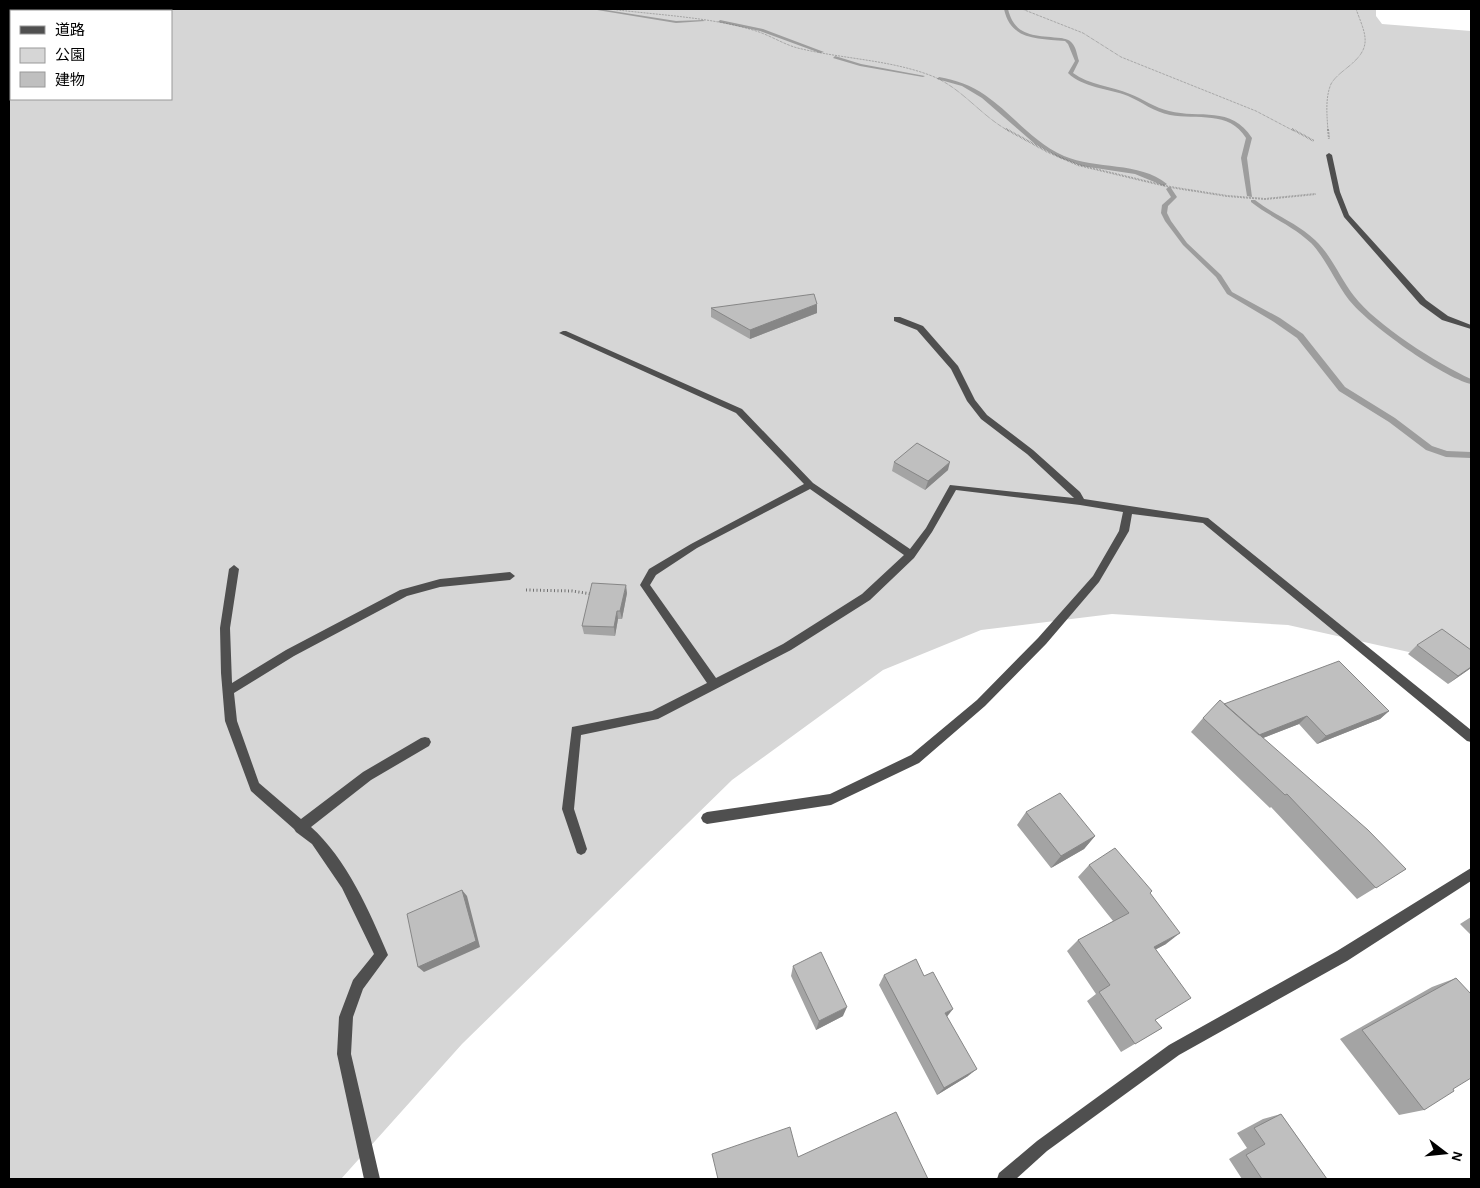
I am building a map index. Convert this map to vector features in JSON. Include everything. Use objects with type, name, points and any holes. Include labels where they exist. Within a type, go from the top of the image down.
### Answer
[{"type":"street","points":[[1329,155],[1337,192],[1346,216],[1422,302],[1445,318],[1471,327]]},
{"type":"street","points":[[897,319],[920,328],[955,368],[971,401],[984,417],[1030,452],[1077,494],[1080,502]]},
{"type":"street","points":[[563,333],[739,411],[810,485],[911,555]]},
{"type":"street","points":[[714,684],[645,585],[652,572],[694,546],[810,485]]},
{"type":"street","points":[[581,850],[568,809],[576,731],[654,716],[787,648],[866,597],[911,555],[929,530],[953,487],[1080,502],[1205,520],[1471,737]]},
{"type":"street","points":[[707,818],[831,799],[915,759],[981,702],[1042,641],[1096,579],[1124,531],[1128,510]]},
{"type":"street","points":[[234,569],[225,628],[228,692],[232,721],[255,788],[316,840],[347,883],[381,955],[358,985],[346,1017],[344,1054],[372,1179]]},
{"type":"street","points":[[228,692],[290,653],[404,593],[440,583],[510,576]]},
{"type":"street","points":[[300,828],[367,776],[425,742]]},
{"type":"street","points":[[1005,1179],[1042,1146],[1174,1050],[1342,956],[1471,874]]},
{"type":"path","points":[[610,9],[720,23],[756,30],[800,50],[932,76],[955,88],[1000,126],[1048,152],[1078,165],[1170,187],[1227,196],[1265,198],[1337,192]]},
{"type":"path","points":[[1022,9],[1083,33],[1121,57],[1256,111],[1329,147]]},
{"type":"path","points":[[1329,155],[1328,96],[1332,83],[1366,47],[1366,33],[1356,9]]},
{"type":"path","points":[[523,590],[572,591],[600,595]]},
{"type":"green space","points":[[9,9],[1376,9],[1376,16],[1382,24],[1471,31],[1471,669],[1449,661],[1288,625],[1112,614],[981,630],[883,670],[732,780],[462,1044],[341,1179],[9,1179]]},
{"type":"building","points":[[814,294],[817,304],[750,330],[711,308]]},
{"type":"building","points":[[917,443],[950,462],[928,481],[894,462]]},
{"type":"building","points":[[592,583],[626,585],[620,611],[617,611],[614,627],[582,626]]},
{"type":"building","points":[[1442,629],[1471,650],[1471,667],[1458,676],[1417,645]]},
{"type":"building","points":[[1339,661],[1389,711],[1326,736],[1307,716],[1259,735],[1224,704]]},
{"type":"building","points":[[1220,700],[1368,830],[1406,869],[1376,888],[1287,794],[1285,795],[1203,718]]},
{"type":"building","points":[[1060,793],[1095,836],[1061,856],[1026,812]]},
{"type":"building","points":[[1115,848],[1152,891],[1150,893],[1180,933],[1154,947],[1191,998],[1155,1020],[1162,1028],[1135,1044],[1099,992],[1110,985],[1078,940],[1129,913],[1089,865]]},
{"type":"building","points":[[462,890],[476,941],[418,967],[407,914]]},
{"type":"building","points":[[821,952],[847,1007],[819,1021],[793,966]]},
{"type":"building","points":[[916,959],[924,976],[933,972],[953,1009],[945,1013],[977,1069],[944,1088],[884,975]]},
{"type":"building","points":[[1456,978],[1471,994],[1471,1078],[1424,1110],[1362,1030]]},
{"type":"building","points":[[896,1112],[928,1179],[718,1179],[712,1154],[790,1127],[798,1157]]},
{"type":"building","points":[[1281,1114],[1327,1179],[1262,1179],[1246,1155],[1265,1144],[1254,1128]]},
{"type":"waterway","points":[[127,10],[133,9]]},
{"type":"waterway","points":[[593,9],[676,22],[703,21]]},
{"type":"waterway","points":[[1006,9],[1008,19],[1020,31],[1028,35],[1066,40],[1070,43],[1077,61],[1070,73],[1082,81],[1129,95],[1169,113],[1214,116],[1235,122],[1249,138],[1244,158],[1250,196]]},
{"type":"waterway","points":[[720,21],[761,30],[822,52]]},
{"type":"waterway","points":[[835,57],[860,65],[923,76]]},
{"type":"waterway","points":[[939,78],[964,85],[975,91],[1003,111],[1037,143],[1057,155],[1082,164],[1146,175],[1164,184]]},
{"type":"waterway","points":[[1169,189],[1174,197],[1165,205],[1164,213],[1168,221],[1185,244],[1219,276],[1229,293],[1277,320],[1300,336],[1342,389],[1392,420],[1429,448],[1446,454],[1471,455]]},
{"type":"waterway","points":[[1253,201],[1299,230],[1313,242],[1324,255],[1352,299],[1374,320],[1443,368],[1471,382]]}]
